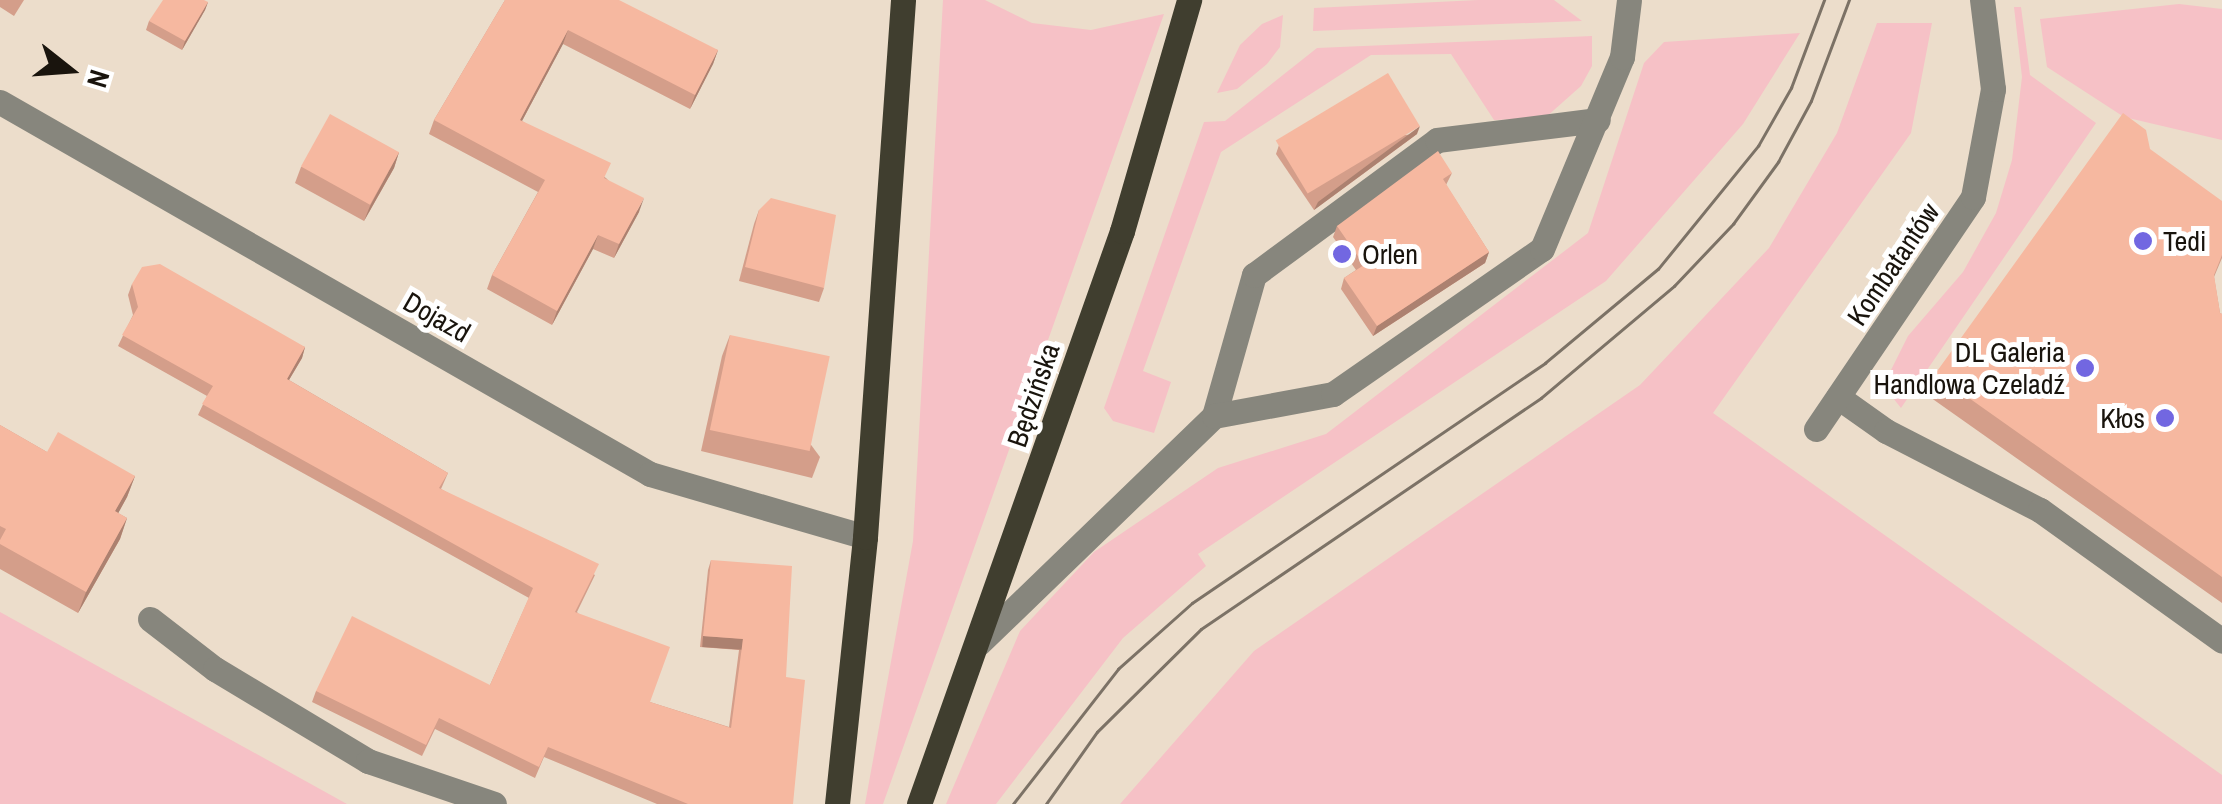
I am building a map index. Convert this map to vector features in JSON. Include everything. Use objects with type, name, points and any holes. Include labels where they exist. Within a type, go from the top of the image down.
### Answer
[{"type":"main road","points":[[838,804],[865,537],[902,0]]},
{"type":"main road","name":"Będzińska","points":[[919,804],[1122,231],[1189,0]]},
{"type":"street","points":[[1214,416],[1333,394],[1542,250],[1622,58],[1628,0]]},
{"type":"street","name":"Kombatantów","points":[[1816,429],[1973,197],[1993,90],[1982,0]]},
{"type":"street","name":"Dojazd","points":[[0,102],[650,474],[865,537]]},
{"type":"street","points":[[979,642],[1214,416],[1254,275],[1436,140],[1598,120]]},
{"type":"street","points":[[1838,397],[1886,431],[2040,510],[2222,640]]},
{"type":"street","points":[[150,618],[215,669],[368,762],[494,804]]},
{"type":"shaded area","points":[[943,0],[985,0],[1032,23],[1091,30],[1164,14],[883,804],[865,804],[913,541]]},
{"type":"shaded area","points":[[1554,0],[1582,21],[1313,31],[1314,8]]},
{"type":"shaded area","points":[[2179,4],[2222,9],[2222,140],[2124,117],[2047,67],[2040,19]]},
{"type":"shaded area","points":[[2014,7],[2021,7],[2030,75],[2096,123],[1901,408],[1889,393],[1889,374],[1908,336],[1963,272],[1996,213],[2012,160],[2022,77]]},
{"type":"shaded area","points":[[1283,15],[1280,47],[1267,64],[1237,89],[1217,93],[1240,45],[1262,24]]},
{"type":"shaded area","points":[[1877,23],[1932,23],[1911,133],[1713,413],[2222,775],[2222,804],[1120,804],[1254,651],[1640,385],[1769,248],[1837,133]]},
{"type":"shaded area","points":[[1800,33],[1743,124],[1606,281],[1198,554],[1206,566],[1123,638],[996,804],[946,804],[1020,631],[1094,552],[1218,468],[1326,434],[1588,233],[1644,63],[1664,42]]},
{"type":"shaded area","points":[[1592,36],[1592,66],[1581,86],[1545,118],[1494,120],[1451,54],[1371,55],[1221,152],[1143,371],[1171,382],[1154,433],[1113,421],[1104,408],[1204,122],[1225,121],[1317,48]]},
{"type":"shaded area","points":[[0,612],[347,804],[0,804]]},
{"type":"building","points":[[163,0],[208,2],[185,41],[149,21]]},
{"type":"building","points":[[505,0],[619,0],[718,50],[695,95],[568,30],[520,120],[611,163],[604,178],[644,198],[619,244],[598,235],[557,311],[492,275],[545,180],[434,120]]},
{"type":"building","points":[[1388,73],[1420,126],[1308,194],[1276,140]]},
{"type":"building","name":"DL Galeria Handlowa Czeladź","points":[[2123,113],[2146,130],[2150,149],[2222,201],[2222,255],[2214,275],[2222,314],[2222,577],[1935,374]]},
{"type":"building","points":[[330,114],[399,152],[370,205],[301,166]]},
{"type":"building","points":[[1438,151],[1452,173],[1443,179],[1489,252],[1377,326],[1344,278],[1364,265],[1337,226]]},
{"type":"building","points":[[771,198],[836,215],[824,288],[745,267],[759,210]]},
{"type":"building","points":[[160,264],[305,347],[287,379],[448,473],[439,488],[599,564],[575,612],[670,647],[650,702],[731,728],[743,639],[703,636],[711,560],[792,566],[786,677],[805,680],[793,804],[688,804],[548,747],[539,767],[439,718],[426,745],[316,691],[352,616],[490,685],[533,588],[202,404],[213,386],[122,335],[138,307],[132,284],[142,267]]},
{"type":"building","points":[[730,335],[830,356],[810,451],[710,430]]},
{"type":"building","points":[[0,425],[47,452],[58,432],[135,476],[115,511],[127,518],[86,592],[0,544],[6,529],[0,526]]},
{"type":"tram line","points":[[1013,804],[1118,669],[1192,603],[1545,363],[1658,269],[1758,146],[1791,88],[1824,0]]},
{"type":"tram line","points":[[1046,804],[1097,732],[1201,629],[1541,398],[1674,286],[1733,224],[1778,162],[1811,101],[1849,0]]},
{"type":"place","name":"Tedi","points":[[2143,241]]},
{"type":"place","name":"Orlen","points":[[1342,254]]},
{"type":"place","name":"DL Galeria Handlowa Czeladź","points":[[2085,368]]},
{"type":"place","name":"Kłos","points":[[2165,418]]}]
